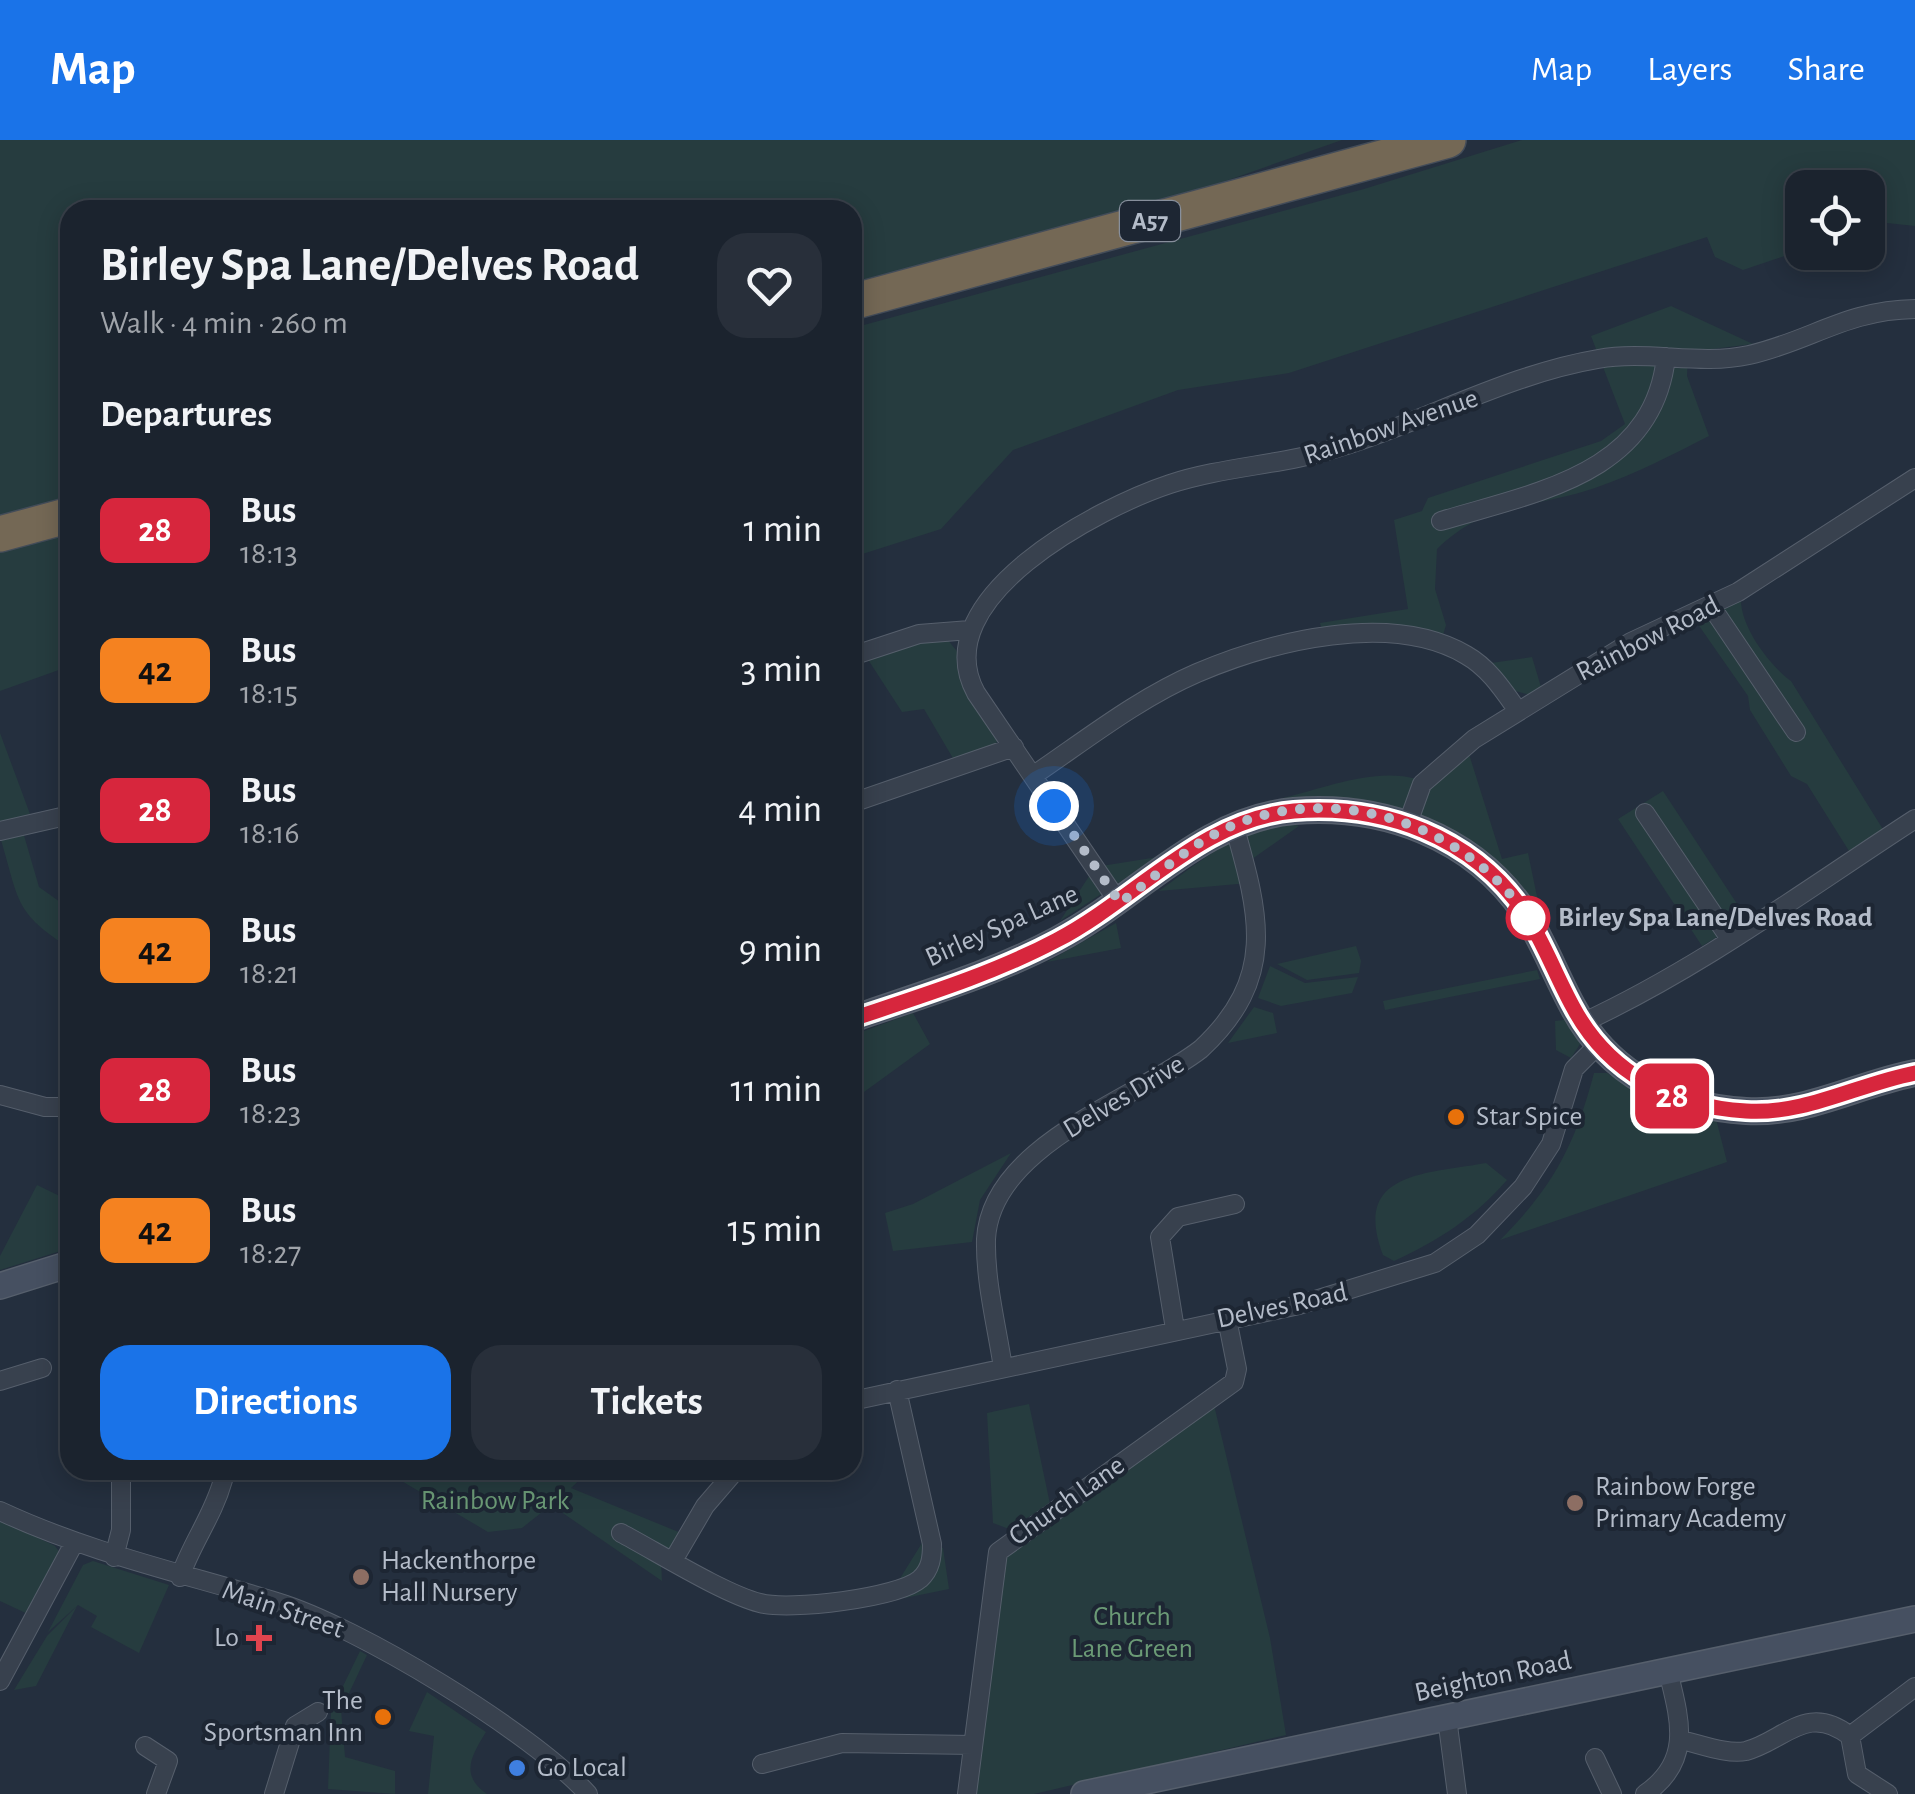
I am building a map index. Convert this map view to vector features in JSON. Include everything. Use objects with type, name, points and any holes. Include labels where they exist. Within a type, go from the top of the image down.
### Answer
[{"type":"highway","name":"A57","points":[[862,299],[1448,140]]},
{"type":"highway","points":[[0,534],[60,518]]},
{"type":"street","name":"Rainbow Avenue","points":[[970,630],[986,603],[1019,570],[1086,522],[1141,495],[1198,476],[1340,448],[1564,367],[1618,356],[1749,355],[1847,317],[1915,308]]},
{"type":"street","points":[[1442,521],[1545,487],[1606,460],[1627,445],[1654,411],[1666,358]]},
{"type":"street","name":"Rainbow Road","points":[[1408,823],[1422,784],[1439,766],[1518,711],[1631,642],[1711,606],[1915,478]]},
{"type":"street","points":[[1711,606],[1796,732]]},
{"type":"street","points":[[862,653],[919,634],[970,630],[966,658],[970,681],[1120,903]]},
{"type":"street","points":[[1034,775],[1141,703],[1197,673],[1268,651],[1335,637],[1394,636],[1447,646],[1478,663],[1518,711]]},
{"type":"street","points":[[862,800],[1014,747]]},
{"type":"street","name":"Birley Spa Lane","points":[[862,1015],[1021,957],[1120,903],[1195,846],[1234,825],[1291,811],[1322,810],[1372,814],[1408,823],[1458,848],[1504,887],[1543,944],[1582,1023],[1598,1045],[1616,1064],[1660,1091],[1744,1111],[1784,1110],[1915,1074]]},
{"type":"street","points":[[1645,813],[1730,939]]},
{"type":"street","points":[[1,827],[60,816]]},
{"type":"street","points":[[1582,1023],[1626,1003],[1915,819]]},
{"type":"street","name":"Delves Drive","points":[[1003,1368],[986,1238],[997,1200],[1044,1147],[1201,1049],[1220,1030],[1246,992],[1258,947],[1257,922],[1234,825]]},
{"type":"street","name":"Delves Road","points":[[862,1399],[1339,1296],[1435,1263],[1476,1235],[1523,1188],[1551,1144],[1574,1069],[1598,1045]]},
{"type":"street","points":[[0,1095],[44,1107],[60,1107]]},
{"type":"street","points":[[1174,1329],[1160,1238],[1178,1217],[1235,1204]]},
{"type":"street","points":[[0,1286],[60,1267]]},
{"type":"street","name":"Church Lane","points":[[967,1794],[998,1552],[1234,1382],[1237,1369],[1227,1319]]},
{"type":"street","points":[[0,1381],[42,1368]]},
{"type":"street","points":[[621,1533],[742,1596],[774,1606],[827,1602],[919,1580],[932,1560],[932,1544],[897,1390]]},
{"type":"street","points":[[114,1557],[122,1530],[121,1480]]},
{"type":"street","points":[[180,1577],[192,1542],[216,1507],[223,1480]]},
{"type":"street","points":[[674,1559],[705,1506],[727,1480]]},
{"type":"street","name":"Main Street","points":[[0,1512],[73,1545],[275,1601],[357,1635],[502,1726],[567,1772],[588,1794]]},
{"type":"street","points":[[0,1681],[73,1545]]},
{"type":"street","name":"Beighton Road","points":[[1084,1794],[1915,1619]]},
{"type":"street","points":[[1645,1794],[1672,1769],[1682,1740],[1668,1671]]},
{"type":"street","points":[[1850,1736],[1915,1687]]},
{"type":"street","points":[[274,1794],[296,1726],[318,1712]]},
{"type":"street","points":[[1446,1718],[1457,1794]]},
{"type":"street","points":[[1682,1740],[1747,1750],[1803,1723],[1832,1726],[1850,1736]]},
{"type":"street","points":[[1850,1736],[1857,1774],[1888,1794]]},
{"type":"street","points":[[762,1764],[842,1743],[973,1745]]},
{"type":"street","points":[[145,1746],[168,1761],[156,1794]]},
{"type":"street","points":[[1595,1758],[1612,1794]]},
{"type":"green space","points":[[0,140],[1342,140],[1183,196],[862,283],[862,200],[60,200],[60,502],[0,518]]},
{"type":"green space","points":[[1522,140],[1915,140],[1915,226],[1885,224],[1885,170],[1785,170],[1785,256],[1743,270],[1715,257],[1707,237],[1289,373],[1178,390],[1013,450],[941,529],[862,554],[862,326],[1364,189]]},
{"type":"green space","points":[[1671,306],[1753,344],[1688,352],[1687,376],[1709,436],[1610,483],[1493,514],[1456,533],[1437,549],[1435,589],[1446,625],[1443,635],[1398,628],[1323,633],[1320,623],[1408,609],[1394,520],[1422,511],[1428,498],[1601,441],[1625,424],[1591,336]]},
{"type":"green space","points":[[60,533],[60,670],[0,691],[0,550]]},
{"type":"green space","points":[[1741,599],[1745,621],[1757,644],[1791,681],[1884,831],[1849,851],[1807,784],[1791,776],[1750,710],[1748,696],[1695,620]]},
{"type":"green space","points":[[929,639],[947,639],[960,655],[961,675],[998,740],[993,748],[954,760],[924,709],[902,712],[867,658]]},
{"type":"green space","points":[[1532,657],[1541,687],[1530,695],[1512,690],[1491,663]]},
{"type":"green space","points":[[0,733],[30,814],[0,822]]},
{"type":"green space","points":[[1468,751],[1502,859],[1528,853],[1540,911],[1495,866],[1393,808],[1283,798],[1367,777],[1417,779]]},
{"type":"green space","points":[[1663,791],[1747,919],[1702,946],[1618,819]]},
{"type":"green space","points":[[1290,823],[1299,826],[1245,864],[1249,883],[1159,891],[1235,840]]},
{"type":"green space","points":[[23,832],[39,887],[60,902],[60,941],[38,925],[21,903],[1,840]]},
{"type":"green space","points":[[1158,857],[1060,921],[1095,867]]},
{"type":"green space","points":[[1116,923],[1121,948],[1047,962]]},
{"type":"green space","points":[[1356,946],[1361,961],[1359,973],[1307,980],[1277,964]]},
{"type":"green space","points":[[1270,966],[1305,983],[1358,977],[1352,993],[1281,1006],[1258,998]]},
{"type":"green space","points":[[1537,970],[1540,979],[1385,1010],[1383,1001]]},
{"type":"green space","points":[[1254,1007],[1273,1013],[1277,1033],[1228,1043]]},
{"type":"green space","points":[[913,1013],[930,1044],[862,1093],[862,1032]]},
{"type":"green space","points":[[1571,1019],[1582,1041],[1571,1058],[1556,1050],[1555,1021]]},
{"type":"green space","points":[[1594,1073],[1607,1073],[1646,1096],[1715,1115],[1727,1162],[1500,1240],[1534,1202],[1560,1164],[1579,1122]]},
{"type":"green space","points":[[1011,1153],[980,1200],[972,1242],[893,1251],[885,1213],[913,1204]]},
{"type":"green space","points":[[1486,1163],[1507,1180],[1482,1205],[1455,1227],[1410,1253],[1394,1261],[1383,1255],[1376,1227],[1377,1207],[1386,1192],[1419,1175]]},
{"type":"green space","points":[[37,1185],[60,1196],[60,1251],[0,1270],[0,1256]]},
{"type":"green space","name":"Church Lane Green","points":[[1213,1401],[1270,1638],[1286,1735],[1034,1794],[974,1794],[1006,1550]]},
{"type":"green space","points":[[1029,1404],[1050,1504],[1009,1529],[993,1523],[987,1413]]},
{"type":"green space","name":"Rainbow Park","points":[[400,1480],[579,1480],[571,1488],[681,1533],[661,1562],[662,1581],[551,1505],[522,1528],[488,1532]]},
{"type":"green space","points":[[0,1519],[55,1546],[60,1553],[30,1615],[0,1601]]},
{"type":"green space","points":[[922,1543],[943,1548],[949,1589],[905,1598],[899,1580]]},
{"type":"green space","points":[[93,1561],[169,1585],[139,1653],[91,1627],[97,1616],[78,1605],[48,1632],[83,1565]]},
{"type":"green space","points":[[77,1606],[36,1686],[14,1690],[47,1636]]},
{"type":"green space","points":[[360,1651],[367,1655],[341,1710],[345,1757],[395,1771],[395,1794],[328,1789],[331,1711]]},
{"type":"green space","points":[[427,1692],[486,1732],[473,1757],[471,1772],[478,1787],[487,1794],[428,1794],[434,1736],[409,1731]]},
{"type":"bus line","name":"28","points":[[862,1015],[986,972],[1056,941],[1108,911],[1195,846],[1234,825],[1291,811],[1322,810],[1372,814],[1408,823],[1458,848],[1481,866],[1524,912],[1573,1008],[1598,1045],[1636,1079],[1678,1099],[1724,1109],[1784,1110],[1915,1073]]},
{"type":"place","name":"Birley Spa Lane/Delves Road","points":[[1528,918]]},
{"type":"place","name":"Star Spice","points":[[1456,1117]]},
{"type":"place","name":"Rainbow Forge Primary Academy","points":[[1575,1503]]},
{"type":"place","name":"Hackenthorpe Hall Nursery","points":[[361,1577]]},
{"type":"place","name":"Lo","points":[[259,1638]]},
{"type":"place","name":"The Sportsman Inn","points":[[383,1717]]},
{"type":"place","name":"Go Local","points":[[517,1768]]},
{"type":"route","points":[[1054,806],[1120,903],[1195,846],[1234,825],[1291,811],[1322,810],[1390,818],[1434,834],[1481,866],[1528,918]]}]
